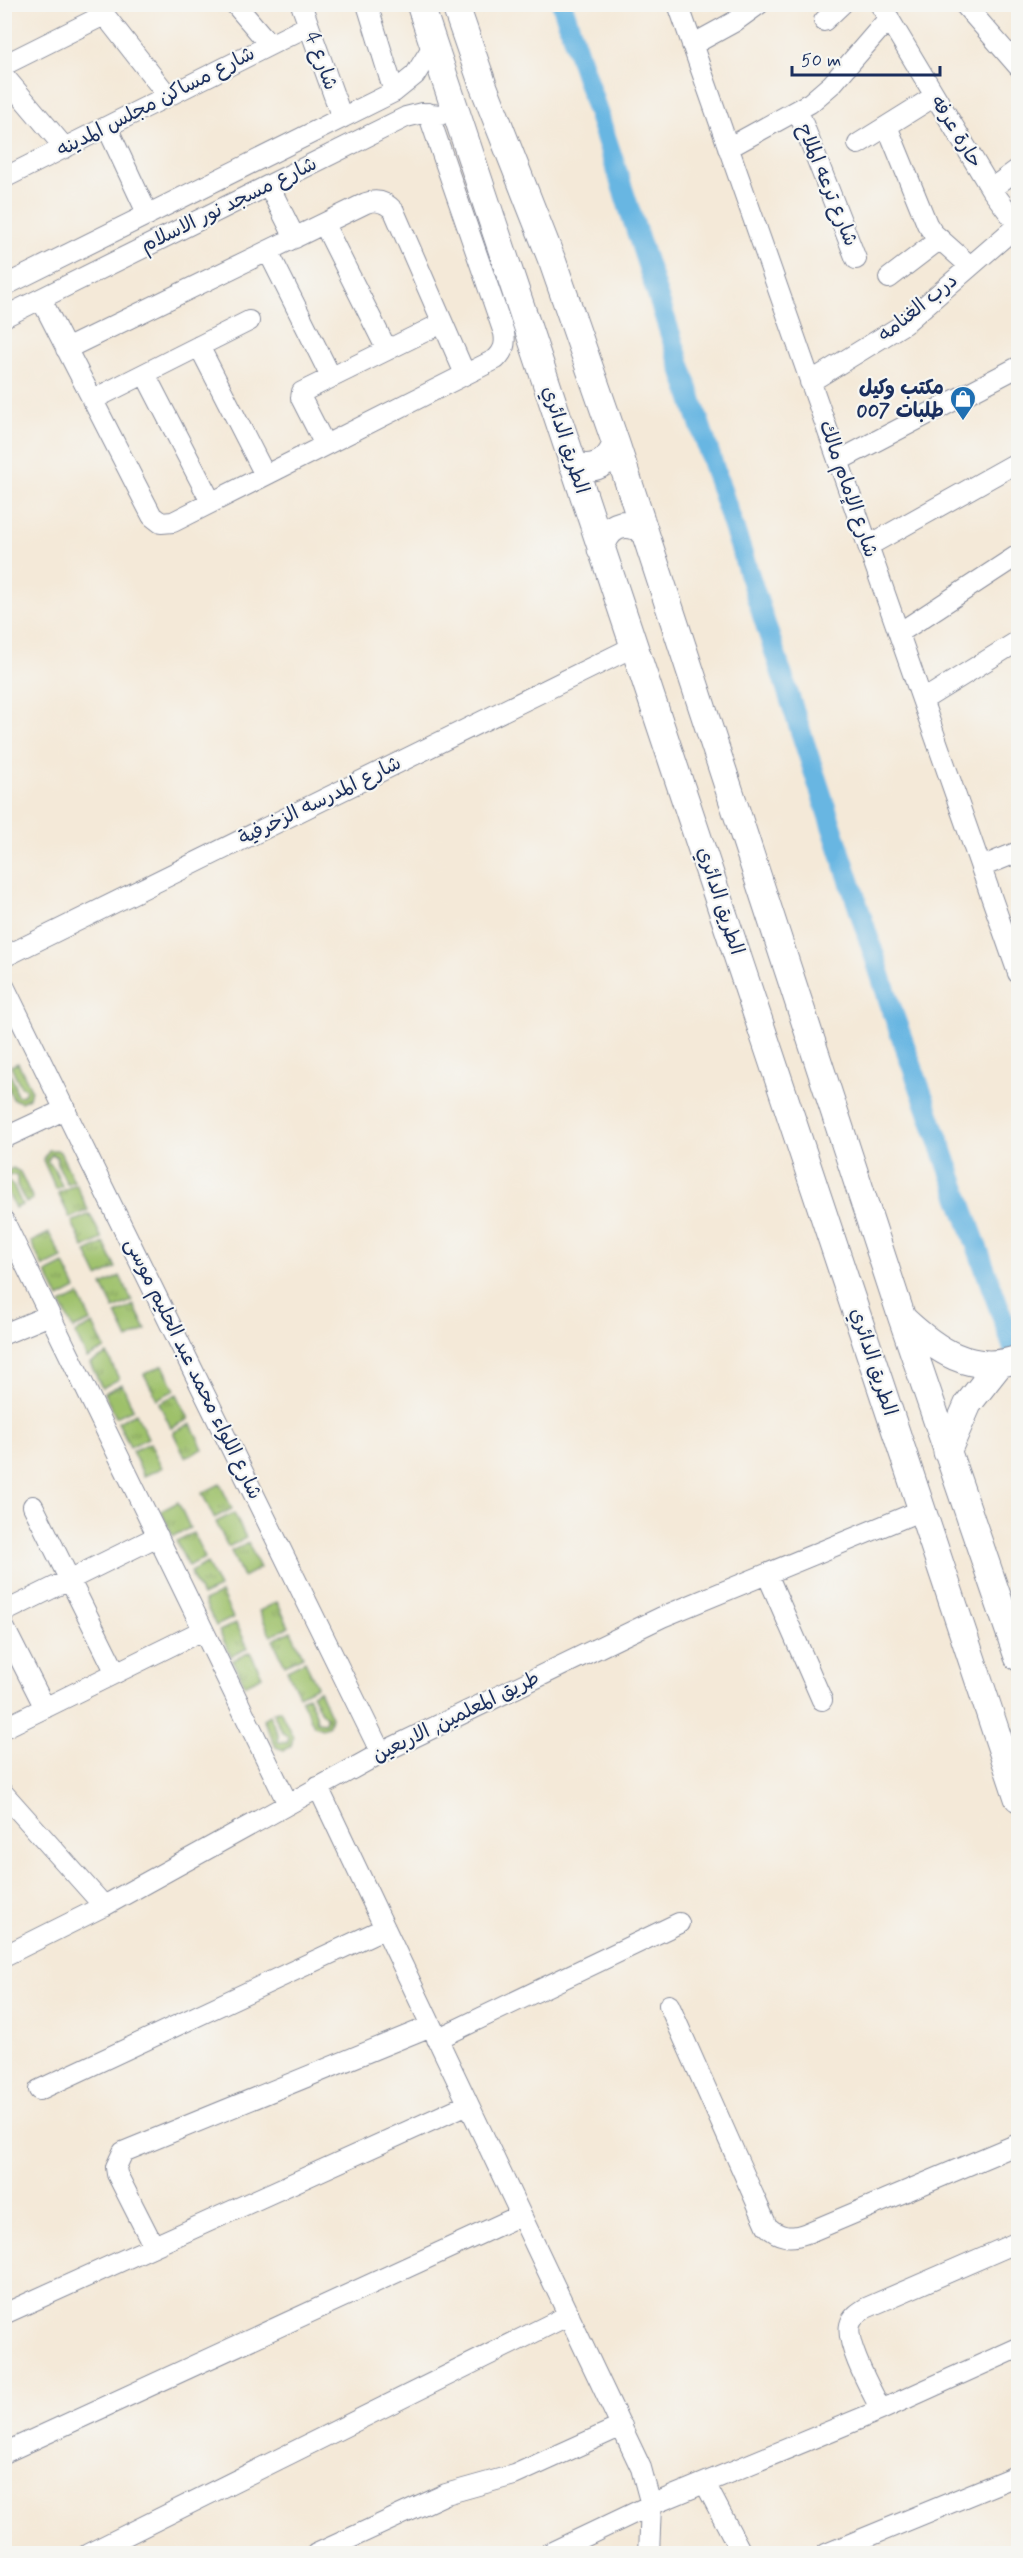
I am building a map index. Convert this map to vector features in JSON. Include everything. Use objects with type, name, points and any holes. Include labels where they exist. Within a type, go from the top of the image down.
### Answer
[{"type":"highway","name":"الطريق الدائري","points":[[420,4],[1018,1798]]},
{"type":"highway","name":"الطريق الدائري","points":[[455,4],[483,84],[553,263],[616,444],[902,1318],[1018,1657]]},
{"type":"highway","points":[[573,465],[581,468],[599,465],[613,453],[616,444]]},
{"type":"highway","points":[[601,549],[603,539],[616,526],[636,525],[644,530]]},
{"type":"highway","points":[[902,1318],[939,1349],[962,1358],[1008,1362]]},
{"type":"highway","points":[[947,1452],[968,1404],[1008,1362]]},
{"type":"street","points":[[236,4],[270,45]]},
{"type":"street","name":"شارع 4","points":[[301,4],[342,118]]},
{"type":"street","points":[[368,4],[394,92]]},
{"type":"street","name":"شارع الإمام مالك","points":[[678,4],[1018,973]]},
{"type":"street","points":[[692,45],[734,22],[759,4]]},
{"type":"street","points":[[824,21],[842,4]]},
{"type":"street","points":[[964,4],[1018,66]]},
{"type":"street","points":[[4,65],[100,10],[168,96]]},
{"type":"street","points":[[728,148],[798,111],[832,84],[885,11]]},
{"type":"street","name":"حارة عرفه","points":[[885,11],[991,189],[1018,225]]},
{"type":"street","name":"شارع مساكن مجلس المدينه","points":[[4,178],[308,26]]},
{"type":"street","name":"شارع مسجد نور الاسلام","points":[[4,286],[394,92],[415,75],[433,46]]},
{"type":"street","points":[[4,76],[65,148]]},
{"type":"street","points":[[858,144],[935,96]]},
{"type":"street","name":"شارع ترعه الملاح","points":[[798,111],[856,259]]},
{"type":"street","points":[[40,299],[156,521],[167,524],[496,359],[501,354],[505,340],[428,113]]},
{"type":"street","name":"شارع مسجد نور الاسلام","points":[[4,317],[406,117],[428,113],[458,120]]},
{"type":"street","points":[[887,126],[922,214],[933,233],[970,266]]},
{"type":"street","points":[[106,127],[148,214]]},
{"type":"street","points":[[991,189],[1018,170]]},
{"type":"street","points":[[268,186],[295,238]]},
{"type":"street","points":[[66,349],[372,201],[390,206],[465,374]]},
{"type":"street","points":[[324,224],[387,350]]},
{"type":"street","name":"درب الغنامه","points":[[810,382],[904,324],[1018,225]]},
{"type":"street","points":[[889,278],[940,239]]},
{"type":"street","points":[[268,251],[331,377]]},
{"type":"street","points":[[92,400],[249,321]]},
{"type":"street","points":[[325,445],[301,396],[303,391],[442,323]]},
{"type":"street","points":[[200,346],[265,475]]},
{"type":"street","points":[[838,461],[1018,368]]},
{"type":"street","points":[[145,374],[210,502]]},
{"type":"street","points":[[868,546],[1018,462]]},
{"type":"street","points":[[899,633],[1018,555]]},
{"type":"street","points":[[922,700],[1018,641]]},
{"type":"street","name":"شارع المدرسه الزخرفية","points":[[4,957],[635,646]]},
{"type":"street","points":[[981,867],[1018,852]]},
{"type":"street","name":"شارع اللواء محمد عبد الحليم موسى","points":[[4,986],[381,1753]]},
{"type":"street","points":[[4,1138],[66,1109]]},
{"type":"street","points":[[4,1221],[288,1804]]},
{"type":"street","points":[[4,1334],[50,1314]]},
{"type":"street","points":[[33,1506],[116,1673]]},
{"type":"street","name":"طريق المعلمين, الاربعين","points":[[4,1956],[104,1906],[381,1753],[662,1617],[922,1510]]},
{"type":"street","points":[[4,1612],[158,1536]]},
{"type":"street","points":[[766,1574],[822,1700]]},
{"type":"street","points":[[4,1627],[45,1708]]},
{"type":"street","points":[[4,1728],[203,1630]]},
{"type":"street","points":[[318,1787],[646,2479],[651,2505],[648,2553]]},
{"type":"street","points":[[4,1794],[104,1906]]},
{"type":"street","points":[[153,2245],[117,2174],[116,2166],[123,2152],[434,2032],[679,1923]]},
{"type":"street","points":[[39,2090],[385,1928]]},
{"type":"street","points":[[669,2004],[767,2226],[781,2236],[790,2237],[807,2233],[1018,2144]]},
{"type":"street","points":[[4,2314],[468,2104]]},
{"type":"street","points":[[4,2453],[521,2215]]},
{"type":"street","points":[[880,2410],[850,2342],[849,2329],[855,2316],[866,2308],[1018,2242]]},
{"type":"street","points":[[88,2553],[569,2315]]},
{"type":"street","points":[[548,2553],[651,2505],[880,2410],[1018,2348]]},
{"type":"street","points":[[316,2553],[446,2494],[514,2475],[622,2426]]},
{"type":"street","points":[[826,2553],[1018,2475]]},
{"type":"street","points":[[705,2483],[742,2553]]},
{"type":"green space","points":[[18,1063],[31,1089],[29,1098],[21,1102],[13,1099],[5,1080],[7,1068],[15,1085],[16,1094],[24,1095],[26,1089],[20,1085],[11,1066]]},
{"type":"green space","points":[[49,1150],[60,1152],[74,1181],[67,1184],[58,1165],[57,1157],[52,1154],[47,1161],[54,1168],[62,1186],[56,1189],[43,1160]]},
{"type":"green space","points":[[13,1168],[20,1172],[33,1199],[26,1203],[17,1185],[17,1176],[9,1174],[7,1180],[14,1187],[22,1205],[15,1208],[5,1186],[5,1172]]},
{"type":"green space","points":[[76,1184],[88,1210],[70,1218],[58,1193]]},
{"type":"green space","points":[[90,1214],[102,1239],[84,1248],[72,1222]]},
{"type":"green space","points":[[49,1233],[62,1258],[43,1267],[31,1242]]},
{"type":"green space","points":[[104,1243],[116,1268],[98,1277],[86,1252]]},
{"type":"green space","points":[[64,1264],[76,1289],[59,1298],[46,1273]]},
{"type":"green space","points":[[120,1276],[132,1301],[114,1309],[102,1285]]},
{"type":"green space","points":[[79,1295],[91,1321],[73,1329],[61,1304]]},
{"type":"green space","points":[[134,1305],[146,1330],[128,1339],[116,1314]]},
{"type":"green space","points":[[93,1324],[105,1349],[87,1358],[75,1333]]},
{"type":"green space","points":[[107,1354],[119,1379],[102,1388],[90,1363]]},
{"type":"green space","points":[[163,1365],[175,1390],[157,1399],[144,1374]]},
{"type":"green space","points":[[122,1384],[133,1409],[116,1417],[104,1393]]},
{"type":"green space","points":[[177,1394],[189,1419],[171,1428],[159,1403]]},
{"type":"green space","points":[[136,1413],[148,1438],[130,1447],[118,1422]]},
{"type":"green space","points":[[191,1424],[203,1449],[185,1457],[173,1432]]},
{"type":"green space","points":[[150,1443],[162,1468],[144,1476],[132,1451]]},
{"type":"green space","points":[[220,1484],[232,1509],[214,1518],[202,1493]]},
{"type":"green space","points":[[178,1502],[190,1528],[173,1536],[161,1511]]},
{"type":"green space","points":[[234,1513],[246,1538],[228,1547],[216,1522]]},
{"type":"green space","points":[[193,1533],[205,1558],[188,1566],[176,1541]]},
{"type":"green space","points":[[248,1543],[260,1568],[243,1577],[231,1551]]},
{"type":"green space","points":[[207,1563],[219,1588],[202,1596],[190,1572]]},
{"type":"green space","points":[[221,1593],[233,1618],[216,1626],[204,1601]]},
{"type":"green space","points":[[277,1602],[289,1627],[271,1636],[259,1611]]},
{"type":"green space","points":[[236,1623],[248,1648],[231,1656],[219,1631]]},
{"type":"green space","points":[[291,1631],[303,1656],[285,1665],[273,1640]]},
{"type":"green space","points":[[250,1652],[262,1676],[245,1685],[233,1660]]},
{"type":"green space","points":[[305,1661],[317,1686],[299,1695],[287,1670]]},
{"type":"green space","points":[[319,1690],[331,1717],[329,1725],[322,1729],[314,1726],[301,1699],[308,1696],[317,1722],[325,1723],[326,1717],[312,1694]]},
{"type":"green space","points":[[280,1710],[293,1737],[291,1746],[284,1750],[276,1747],[263,1719],[269,1715],[278,1733],[278,1742],[287,1743],[288,1737],[283,1733],[273,1713]]},
{"type":"waterway","points":[[562,4],[894,1016],[1018,1361]]},
{"type":"place","name":"مكتب وكيل طلبات 007","points":[[963,422]]}]
